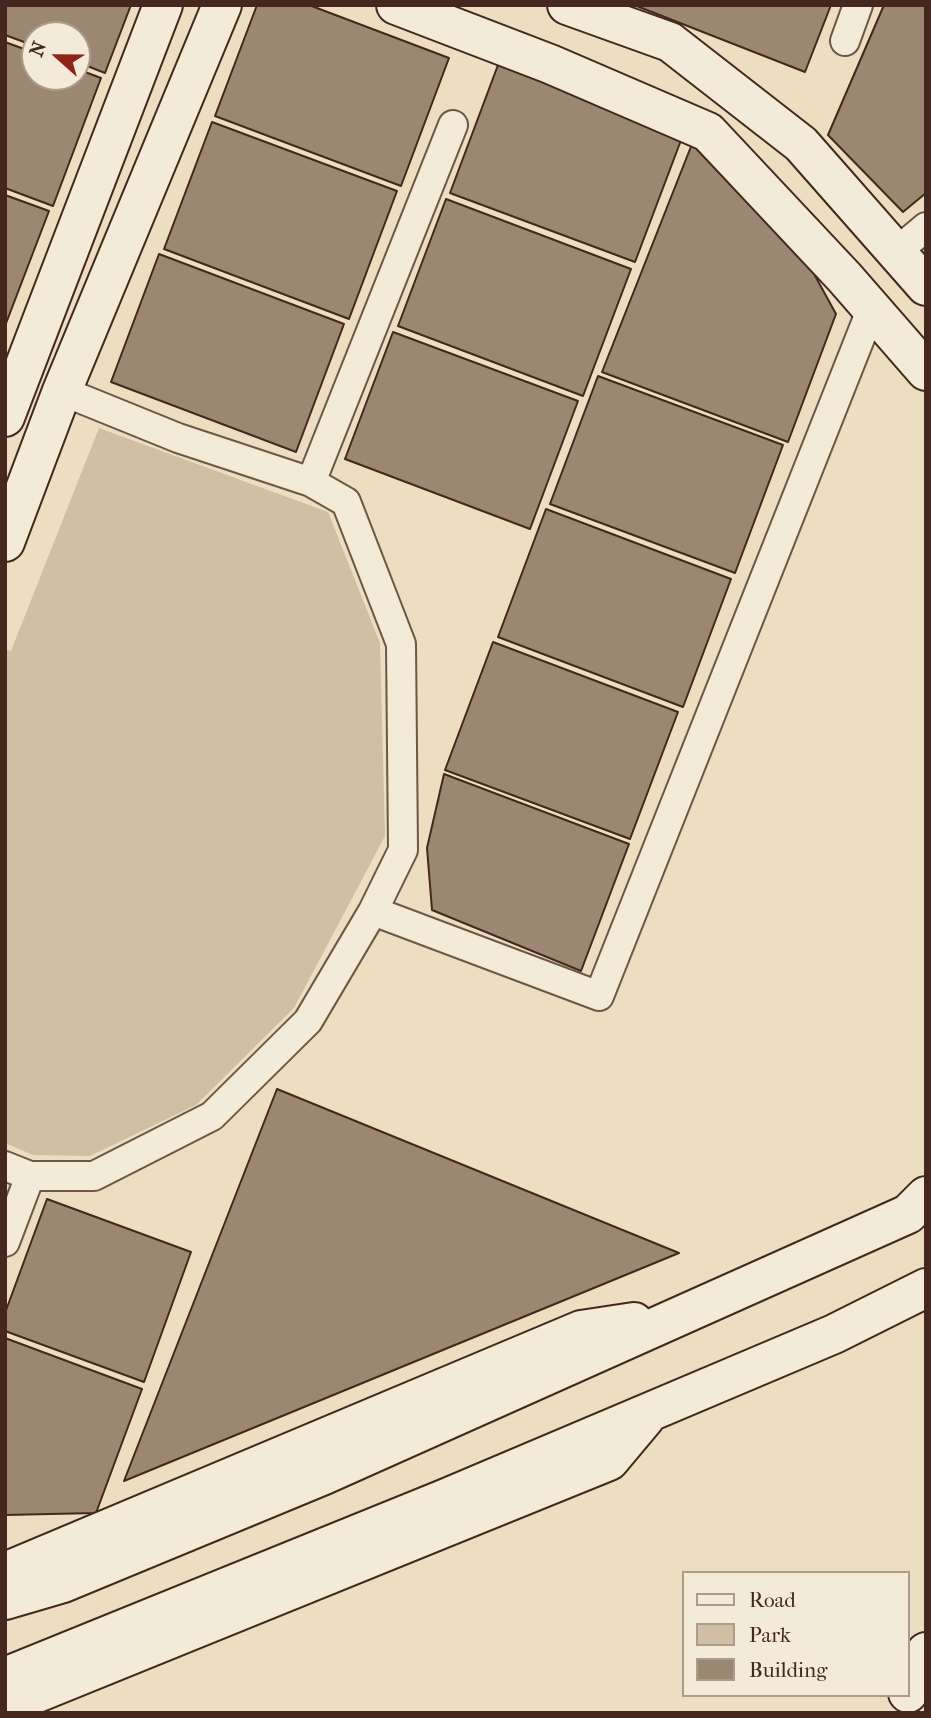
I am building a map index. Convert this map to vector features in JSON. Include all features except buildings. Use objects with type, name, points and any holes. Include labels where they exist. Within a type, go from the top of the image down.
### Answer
[{"type":"street","points":[[5,417],[14,371],[110,144],[163,5]]},
{"type":"street","points":[[5,542],[62,391],[222,5]]},
{"type":"street","points":[[396,5],[550,64],[708,132],[872,308],[926,371]]},
{"type":"street","points":[[567,5],[670,42],[801,144],[926,286]]},
{"type":"street","points":[[845,41],[858,5]]},
{"type":"street","points":[[311,482],[453,125]]},
{"type":"street","points":[[110,144],[155,168]]},
{"type":"street","points":[[896,252],[926,227]]},
{"type":"street","points":[[373,911],[598,996],[872,308]]},
{"type":"street","points":[[5,1242],[18,1171],[94,1176],[212,1116],[308,1021],[373,911],[403,850],[401,644],[346,502],[311,482],[178,438],[62,391]]},
{"type":"street","points":[[5,1600],[95,1569],[324,1475],[908,1214],[926,1196]]},
{"type":"street","points":[[5,1676],[650,1412],[834,1334],[926,1289]]},
{"type":"street","points":[[5,1572],[581,1331],[684,1314]]},
{"type":"street","points":[[5,1706],[610,1461],[650,1412]]},
{"type":"street","points":[[52,1553],[95,1569]]},
{"type":"street","points":[[116,1662],[144,1620]]},
{"type":"street","points":[[910,1689],[926,1651]]},
{"type":"green space","points":[[99,428],[328,512],[380,643],[385,836],[294,1008],[196,1105],[90,1156],[33,1155],[5,1143],[5,649],[11,651]]}]
